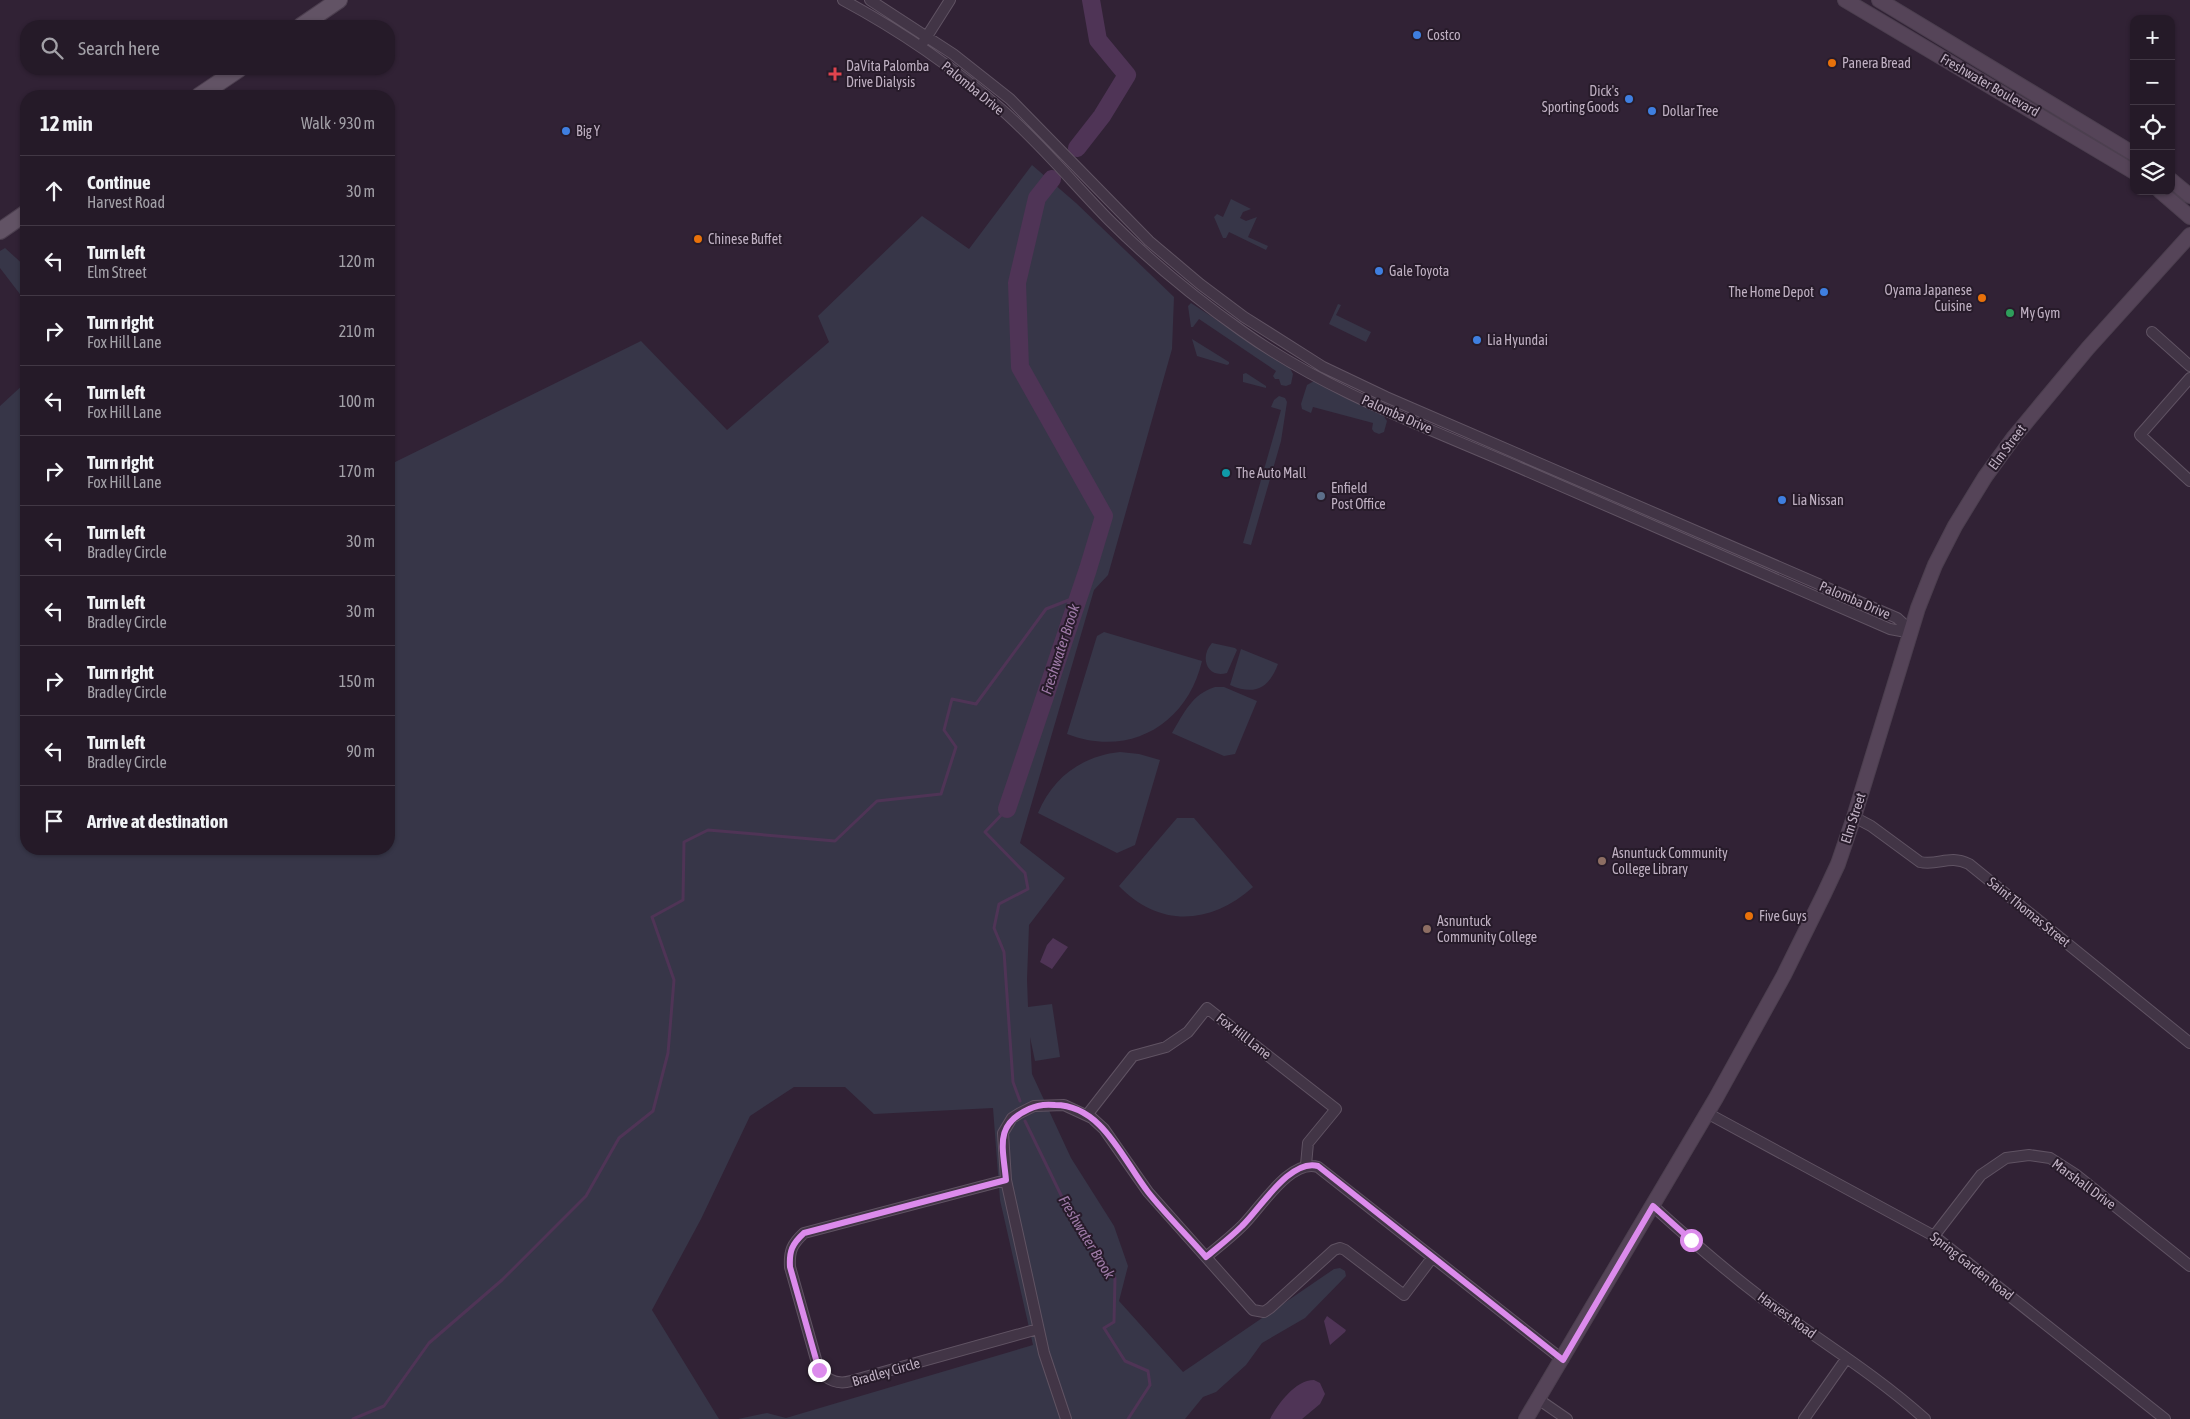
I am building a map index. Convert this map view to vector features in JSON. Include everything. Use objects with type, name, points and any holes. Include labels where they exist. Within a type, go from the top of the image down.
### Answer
[{"type":"main road","points":[[310,20],[339,0]]},
{"type":"main road","name":"Freshwater Boulevard","points":[[1845,0],[2130,170]]},
{"type":"main road","name":"Freshwater Boulevard","points":[[1879,0],[2130,152]]},
{"type":"main road","points":[[208,90],[230,75]]},
{"type":"main road","points":[[2175,183],[2190,196]]},
{"type":"main road","points":[[2164,195],[2190,218]]},
{"type":"main road","points":[[0,231],[20,217]]},
{"type":"main road","name":"Elm Street","points":[[1526,1419],[1563,1360],[1707,1113],[1798,947],[1838,864],[1911,631],[1928,584],[1948,539],[1970,500],[1995,463],[2088,348],[2190,235]]},
{"type":"street","name":"Palomba Drive","points":[[843,0],[884,22],[948,66],[1025,131],[1050,155],[1108,219],[1146,256],[1244,333],[1303,370],[1396,415],[1890,628],[1911,631]]},
{"type":"street","name":"Palomba Drive","points":[[870,0],[927,36],[1010,99],[1149,241],[1189,275],[1244,317],[1308,358],[1386,397],[1897,618],[1911,631]]},
{"type":"street","points":[[920,47],[950,0]]},
{"type":"street","points":[[1025,131],[1034,123]]},
{"type":"street","points":[[1182,286],[1189,275]]},
{"type":"street","points":[[2152,332],[2190,366]]},
{"type":"street","points":[[1303,370],[1308,358]]},
{"type":"street","points":[[2190,378],[2140,435],[2190,481]]},
{"type":"street","points":[[1488,440],[1492,456]]},
{"type":"street","name":"Saint Thomas Street","points":[[1854,817],[1871,826],[1920,862],[1927,863],[1945,859],[1960,859],[1970,864],[2190,1043]]},
{"type":"street","name":"Fox Hill Lane","points":[[1088,1116],[1133,1056],[1166,1047],[1188,1032],[1208,1008],[1336,1109],[1308,1143],[1306,1165]]},
{"type":"street","points":[[1066,1419],[1044,1353],[1006,1180],[1003,1133],[1012,1118],[1034,1106],[1064,1105],[1088,1116],[1104,1129],[1148,1192],[1253,1310],[1259,1312],[1270,1308],[1334,1250],[1340,1248],[1404,1295],[1432,1258]]},
{"type":"street","name":"Spring Garden Road","points":[[1707,1113],[1934,1236],[2165,1419]]},
{"type":"street","name":"Marshall Drive","points":[[1934,1236],[1981,1175],[2006,1158],[2029,1155],[2050,1158],[2075,1174],[2190,1266]]},
{"type":"street","points":[[1206,1257],[1242,1226],[1284,1180],[1306,1165],[1318,1166],[1563,1360]]},
{"type":"street","name":"Bradley Circle","points":[[1006,1180],[804,1233],[794,1242],[789,1253],[790,1267],[819,1370],[826,1378],[837,1382],[851,1381],[1038,1329]]},
{"type":"street","name":"Harvest Road","points":[[1653,1206],[1762,1298],[1895,1393],[1925,1419]]},
{"type":"street","points":[[1804,1419],[1846,1359]]},
{"type":"street","points":[[1538,1399],[1567,1419]]},
{"type":"shaded area","points":[[1032,165],[1076,203],[1174,297],[1172,349],[1108,575],[1094,590],[1020,843],[1065,878],[1029,925],[1028,1007],[1052,1004],[1060,1057],[1035,1061],[1030,1037],[1032,1074],[1071,1158],[1114,1226],[1128,1266],[1119,1301],[1183,1372],[1334,1269],[1340,1268],[1345,1271],[1346,1276],[1305,1318],[1262,1343],[1246,1365],[1216,1392],[1203,1397],[1185,1419],[738,1419],[767,1413],[786,1418],[1033,1345],[1000,1200],[993,1108],[874,1114],[845,1087],[794,1087],[750,1116],[701,1219],[652,1310],[719,1419],[0,1419],[0,406],[20,388],[20,855],[395,855],[395,462],[641,341],[727,430],[829,342],[818,316],[922,216],[969,249]]},
{"type":"shaded area","points":[[1231,199],[1251,209],[1243,212],[1240,218],[1246,221],[1257,217],[1248,237],[1268,246],[1266,250],[1229,232],[1226,238],[1223,238],[1214,217],[1217,214],[1223,217]]},
{"type":"shaded area","points":[[5,248],[20,262],[20,294],[0,268],[0,251]]},
{"type":"shaded area","points":[[1191,303],[1290,368],[1293,374],[1291,384],[1281,385],[1279,379],[1275,379],[1273,376],[1276,371],[1199,319],[1191,327],[1188,306]]},
{"type":"shaded area","points":[[1338,304],[1341,305],[1336,315],[1371,332],[1366,342],[1329,324]]},
{"type":"shaded area","points":[[1192,339],[1229,362],[1229,364],[1197,356]]},
{"type":"shaded area","points":[[1246,373],[1266,386],[1266,388],[1243,382],[1243,374]]},
{"type":"shaded area","points":[[1314,381],[1383,415],[1387,421],[1384,432],[1379,434],[1374,432],[1372,429],[1373,423],[1313,407],[1311,413],[1302,409],[1301,404],[1307,385]]},
{"type":"shaded area","points":[[1279,396],[1285,398],[1287,402],[1281,441],[1251,545],[1243,543],[1281,410],[1271,407],[1274,400]]},
{"type":"shaded area","points":[[1104,632],[1202,661],[1194,683],[1183,703],[1169,719],[1152,730],[1133,738],[1112,742],[1090,740],[1067,734],[1097,636]]},
{"type":"shaded area","points":[[1212,643],[1237,650],[1227,673],[1214,673],[1207,666],[1206,654]]},
{"type":"shaded area","points":[[1241,649],[1278,664],[1270,679],[1260,688],[1247,690],[1230,685]]},
{"type":"shaded area","points":[[1215,687],[1224,687],[1257,701],[1235,754],[1224,756],[1172,733],[1194,699]]},
{"type":"shaded area","points":[[1120,752],[1139,754],[1160,760],[1135,845],[1117,853],[1038,813],[1052,789],[1070,771],[1093,758]]},
{"type":"shaded area","points":[[1177,818],[1194,818],[1253,887],[1237,900],[1220,909],[1203,914],[1185,916],[1168,915],[1151,909],[1135,900],[1119,886]]},
{"type":"shaded area","points":[[1053,938],[1068,947],[1052,969],[1040,962],[1047,945]]},
{"type":"shaded area","points":[[1327,1316],[1346,1330],[1330,1345],[1324,1321]]},
{"type":"shaded area","points":[[1314,1380],[1320,1383],[1325,1394],[1320,1404],[1302,1419],[1270,1419],[1282,1400],[1294,1388],[1307,1381]]},
{"type":"waterway","name":"Freshwater Brook","points":[[1077,148],[1102,116],[1127,75],[1098,40],[1091,0]]},
{"type":"waterway","name":"Freshwater Brook","points":[[1007,809],[1104,516],[1020,367],[1017,283],[1037,198],[1052,179]]},
{"type":"waterway","points":[[353,1419],[384,1406],[429,1343],[502,1280],[586,1196],[619,1138],[653,1111],[668,1053],[674,980],[652,917],[683,900],[684,842],[708,830],[835,841],[877,801],[941,794],[956,747],[944,730],[952,699],[976,704],[1046,609],[1079,596]]},
{"type":"waterway","name":"Freshwater Brook","points":[[1007,809],[985,832],[1025,873],[1028,889],[999,904],[994,928],[1004,952],[1013,1082],[1020,1101]]},
{"type":"waterway","name":"Freshwater Brook","points":[[1025,1121],[1061,1195],[1115,1278],[1114,1322],[1104,1328],[1125,1361],[1148,1371],[1150,1385],[1128,1419]]},
{"type":"place","name":"Costco","points":[[1417,35]]},
{"type":"place","name":"Panera Bread","points":[[1832,63]]},
{"type":"place","name":"DaVita Palomba Drive Dialysis","points":[[835,74]]},
{"type":"place","name":"Dick's Sporting Goods","points":[[1629,99]]},
{"type":"place","name":"Dollar Tree","points":[[1652,111]]},
{"type":"place","name":"Big Y","points":[[566,131]]},
{"type":"place","name":"Chinese Buffet","points":[[698,239]]},
{"type":"place","name":"Gale Toyota","points":[[1379,271]]},
{"type":"place","name":"The Home Depot","points":[[1824,292]]},
{"type":"place","name":"Oyama Japanese Cuisine","points":[[1982,298]]},
{"type":"place","name":"My Gym","points":[[2010,313]]},
{"type":"place","name":"Lia Hyundai","points":[[1477,340]]},
{"type":"place","name":"The Auto Mall","points":[[1226,473]]},
{"type":"place","name":"Enfield Post Office","points":[[1321,496]]},
{"type":"place","name":"Lia Nissan","points":[[1782,500]]},
{"type":"place","name":"Asnuntuck Community College Library","points":[[1602,861]]},
{"type":"place","name":"Five Guys","points":[[1749,916]]},
{"type":"place","name":"Asnuntuck Community College","points":[[1427,929]]},
{"type":"route","points":[[819,1370],[790,1267],[789,1253],[794,1242],[804,1233],[1006,1180],[1003,1133],[1012,1118],[1034,1106],[1064,1105],[1079,1110],[1092,1118],[1104,1129],[1148,1192],[1206,1257],[1242,1226],[1284,1180],[1306,1165],[1318,1166],[1563,1360],[1653,1206],[1691,1240]]}]
